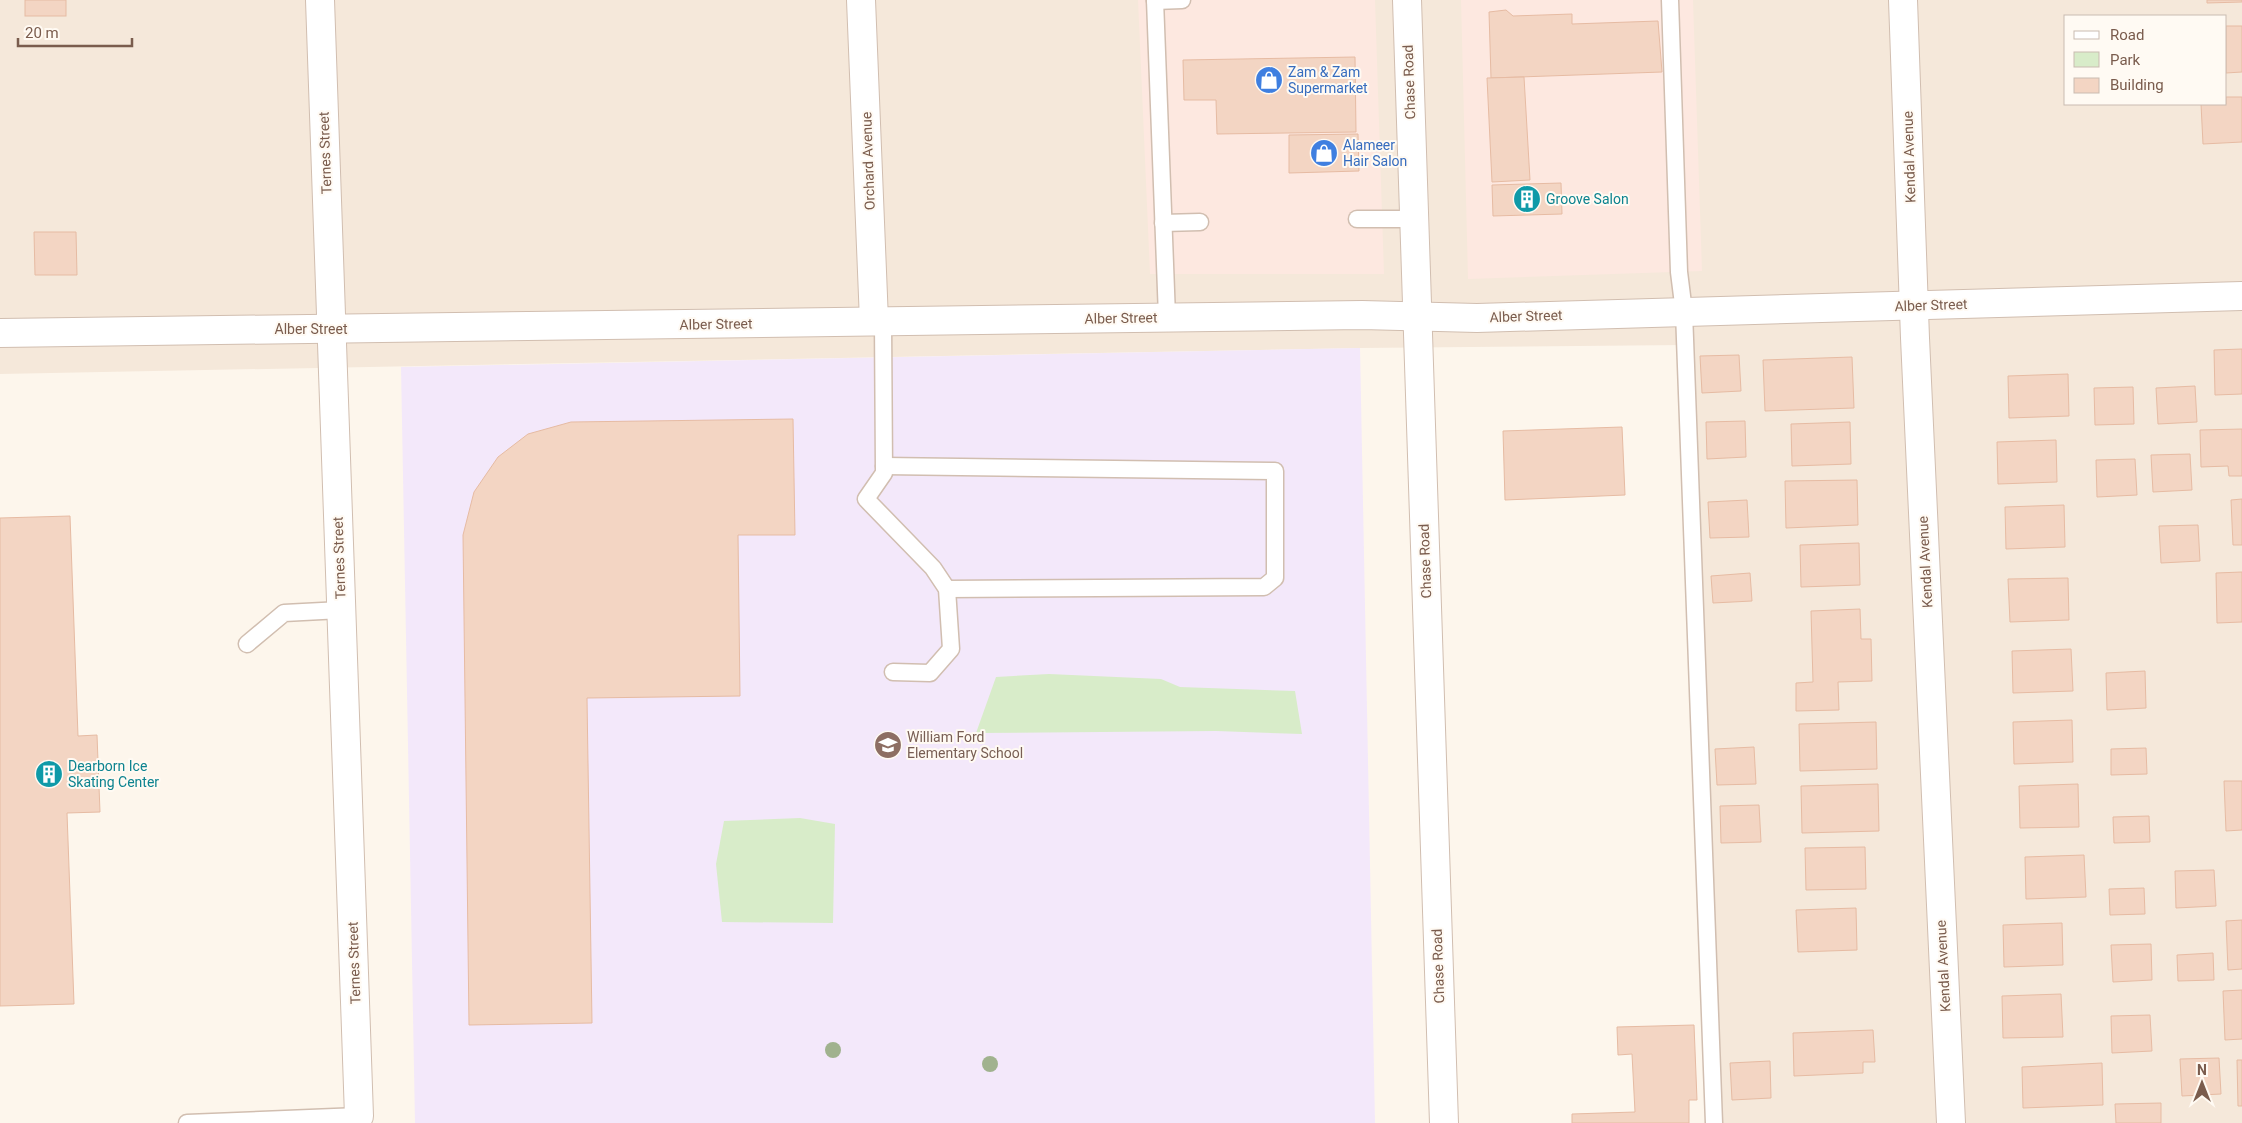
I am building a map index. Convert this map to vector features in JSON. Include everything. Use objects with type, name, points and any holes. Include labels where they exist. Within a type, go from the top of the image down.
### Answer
[{"type":"street","name":"Ternes Street","points":[[320,0],[360,1120]]},
{"type":"street","name":"Orchard Avenue","points":[[861,0],[879,321]]},
{"type":"street","name":"Chase Road","points":[[1407,0],[1444,1123]]},
{"type":"street","name":"Kendal Avenue","points":[[1903,0],[1914,305],[1950,1123]]},
{"type":"street","name":"Alber Street","points":[[0,333],[1362,315],[1477,318],[2242,296]]},
{"type":"lane","points":[[1167,317],[1155,0],[1182,0]]},
{"type":"lane","points":[[1670,0],[1679,272],[1684,312],[1714,1123]]},
{"type":"lane","points":[[1357,219],[1414,219]]},
{"type":"lane","points":[[1163,223],[1200,222]]},
{"type":"lane","points":[[879,321],[884,473],[866,499],[933,568],[947,589],[951,649],[930,673],[893,672]]},
{"type":"lane","points":[[884,466],[1275,471],[1275,578],[1264,587],[947,589]]},
{"type":"lane","points":[[247,644],[284,613],[341,610]]},
{"type":"lane","points":[[187,1123],[360,1120]]},
{"type":"shaded area","points":[[0,0],[2242,0],[2242,1123],[1714,1123],[1685,345],[1360,348],[0,374]]},
{"type":"shaded area","points":[[1138,0],[1375,0],[1384,274],[1150,274]]},
{"type":"shaded area","points":[[1461,0],[1693,0],[1702,271],[1468,279]]},
{"type":"shaded area","name":"William Ford Elementary School","points":[[1360,348],[1375,1123],[415,1123],[401,367]]},
{"type":"green space","points":[[1049,674],[1161,679],[1180,687],[1295,691],[1302,734],[1216,731],[976,733],[996,677]]},
{"type":"green space","points":[[800,818],[835,824],[833,923],[722,922],[716,864],[724,821]]},
{"type":"building","points":[[25,0],[66,0],[66,16],[25,16]]},
{"type":"building","points":[[2207,0],[2242,0],[2242,2],[2207,3]]},
{"type":"building","points":[[1506,10],[1513,16],[1572,14],[1572,24],[1658,21],[1662,72],[1491,78],[1489,12]]},
{"type":"building","points":[[2227,26],[2242,26],[2242,72],[2227,73]]},
{"type":"building","name":"Zam & Zam Supermarket","points":[[1355,57],[1356,132],[1217,134],[1216,100],[1184,100],[1183,60]]},
{"type":"building","points":[[1524,77],[1530,180],[1492,182],[1487,78]]},
{"type":"building","points":[[2227,97],[2242,97],[2242,142],[2203,144],[2201,105],[2227,105]]},
{"type":"building","name":"Alameer Hair Salon","points":[[1358,134],[1359,171],[1289,173],[1289,135]]},
{"type":"building","name":"Groove Salon","points":[[1561,183],[1562,214],[1493,216],[1492,185]]},
{"type":"building","points":[[34,232],[76,232],[77,275],[35,275]]},
{"type":"building","points":[[2242,349],[2242,394],[2215,395],[2214,350]]},
{"type":"building","points":[[1739,355],[1741,391],[1702,393],[1700,356]]},
{"type":"building","points":[[1852,357],[1854,408],[1765,411],[1763,360]]},
{"type":"building","points":[[2068,374],[2069,416],[2009,418],[2008,376]]},
{"type":"building","points":[[2195,386],[2197,422],[2158,424],[2156,388]]},
{"type":"building","points":[[2133,387],[2134,424],[2095,425],[2094,388]]},
{"type":"building","points":[[793,419],[795,535],[738,535],[740,696],[587,698],[592,1023],[469,1025],[463,535],[474,492],[498,457],[528,434],[571,422]]},
{"type":"building","points":[[1745,421],[1746,457],[1707,459],[1706,422]]},
{"type":"building","points":[[1850,422],[1851,464],[1792,466],[1791,424]]},
{"type":"building","points":[[1622,427],[1625,495],[1505,500],[1503,431]]},
{"type":"building","points":[[2242,429],[2242,476],[2229,476],[2228,466],[2201,467],[2200,430]]},
{"type":"building","points":[[2056,440],[2057,482],[1998,484],[1997,442]]},
{"type":"building","points":[[2190,454],[2192,490],[2153,492],[2151,455]]},
{"type":"building","points":[[2135,459],[2137,495],[2097,497],[2096,460]]},
{"type":"building","points":[[1857,480],[1858,525],[1786,528],[1785,481]]},
{"type":"building","points":[[2242,499],[2242,545],[2233,545],[2231,500]]},
{"type":"building","points":[[1747,500],[1749,537],[1710,538],[1708,502]]},
{"type":"building","points":[[2064,505],[2065,547],[2006,549],[2005,507]]},
{"type":"building","name":"Dearborn Ice Skating Center","points":[[70,516],[78,736],[97,735],[100,812],[67,813],[74,1004],[0,1006],[0,518]]},
{"type":"building","points":[[2198,525],[2200,561],[2161,563],[2159,526]]},
{"type":"building","points":[[1859,543],[1860,585],[1801,587],[1800,545]]},
{"type":"building","points":[[2242,572],[2242,622],[2217,623],[2216,573]]},
{"type":"building","points":[[1750,573],[1752,601],[1713,603],[1711,576]]},
{"type":"building","points":[[2068,578],[2069,620],[2010,622],[2008,579]]},
{"type":"building","points":[[1860,609],[1861,639],[1871,639],[1872,681],[1838,682],[1839,710],[1796,711],[1796,683],[1813,682],[1811,611]]},
{"type":"building","points":[[2071,649],[2073,691],[2013,693],[2012,651]]},
{"type":"building","points":[[2145,671],[2146,708],[2107,710],[2106,673]]},
{"type":"building","points":[[2072,720],[2073,762],[2014,764],[2013,722]]},
{"type":"building","points":[[1876,722],[1877,769],[1800,771],[1799,724]]},
{"type":"building","points":[[1754,747],[1756,784],[1717,785],[1715,749]]},
{"type":"building","points":[[2146,748],[2147,774],[2111,775],[2111,749]]},
{"type":"building","points":[[2224,781],[2242,781],[2242,830],[2226,831]]},
{"type":"building","points":[[1878,784],[1879,831],[1802,833],[1801,786]]},
{"type":"building","points":[[2078,784],[2079,827],[2020,828],[2019,786]]},
{"type":"building","points":[[1759,805],[1761,842],[1721,843],[1720,806]]},
{"type":"building","points":[[2149,816],[2150,842],[2114,843],[2113,817]]},
{"type":"building","points":[[1865,847],[1866,889],[1806,890],[1805,848]]},
{"type":"building","points":[[2084,855],[2086,897],[2026,899],[2025,857]]},
{"type":"building","points":[[2214,870],[2216,906],[2176,908],[2175,871]]},
{"type":"building","points":[[2144,888],[2145,914],[2110,915],[2109,889]]},
{"type":"building","points":[[1856,908],[1857,950],[1798,952],[1796,910]]},
{"type":"building","points":[[2242,920],[2242,969],[2228,970],[2226,921]]},
{"type":"building","points":[[2062,923],[2063,965],[2004,967],[2003,925]]},
{"type":"building","points":[[2151,944],[2152,980],[2113,982],[2111,945]]},
{"type":"building","points":[[2213,953],[2214,980],[2178,981],[2177,955]]},
{"type":"building","points":[[2242,990],[2242,1039],[2225,1040],[2223,991]]},
{"type":"building","points":[[2061,994],[2063,1037],[2003,1038],[2002,996]]},
{"type":"building","points":[[2150,1015],[2152,1051],[2112,1053],[2111,1016]]},
{"type":"building","points":[[1694,1025],[1697,1100],[1689,1100],[1689,1123],[1572,1123],[1572,1114],[1635,1112],[1632,1054],[1618,1055],[1617,1027]]},
{"type":"building","points":[[1873,1030],[1875,1062],[1863,1062],[1863,1073],[1794,1076],[1793,1033]]},
{"type":"building","points":[[2219,1058],[2221,1094],[2182,1096],[2180,1059]]},
{"type":"building","points":[[2237,1060],[2242,1060],[2242,1106],[2238,1106]]},
{"type":"building","points":[[1770,1061],[1771,1098],[1732,1100],[1730,1063]]},
{"type":"building","points":[[2102,1063],[2103,1105],[2023,1108],[2022,1067]]},
{"type":"building","points":[[2161,1103],[2161,1123],[2116,1123],[2115,1104]]},
{"type":"place","name":"Zam & Zam Supermarket","points":[[1269,80]]},
{"type":"place","name":"Alameer Hair Salon","points":[[1324,153]]},
{"type":"place","name":"Groove Salon","points":[[1527,199]]},
{"type":"place","name":"William Ford Elementary School","points":[[888,745]]},
{"type":"place","name":"Dearborn Ice Skating Center","points":[[49,774]]}]
